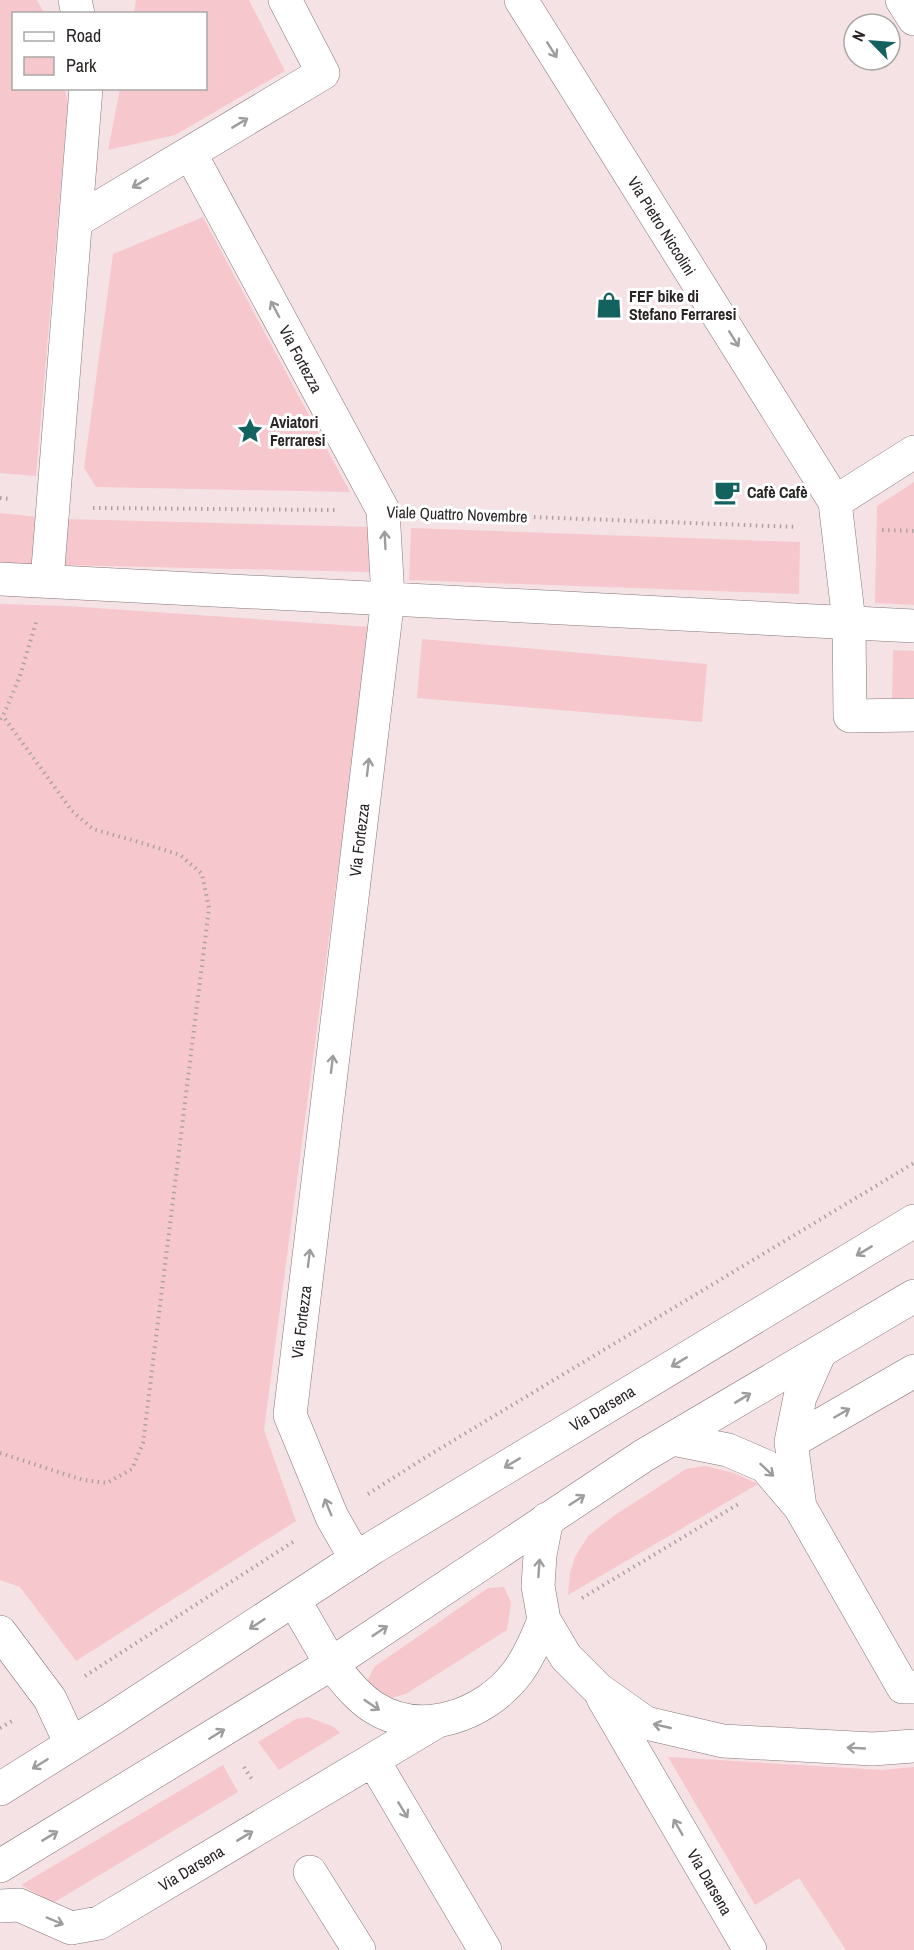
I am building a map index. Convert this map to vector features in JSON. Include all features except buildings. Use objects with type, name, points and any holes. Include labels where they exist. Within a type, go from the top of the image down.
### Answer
[{"type":"street","points":[[76,221],[323,73],[285,0]]},
{"type":"street","name":"Via Pietro Niccolini","points":[[520,0],[837,516],[849,622],[850,716],[914,715]]},
{"type":"street","points":[[902,0],[914,19]]},
{"type":"street","points":[[47,581],[86,90]]},
{"type":"street","name":"Via Fortezza","points":[[190,153],[383,510],[388,598],[290,1415],[332,1517],[356,1559]]},
{"type":"street","points":[[837,516],[914,452]]},
{"type":"street","points":[[0,579],[914,626]]},
{"type":"street","name":"Via Darsena","points":[[0,1789],[356,1559],[914,1221]]},
{"type":"street","points":[[0,1866],[331,1664],[643,1456],[914,1296]]},
{"type":"street","points":[[800,1507],[791,1442],[800,1397],[820,1352]]},
{"type":"street","points":[[791,1442],[914,1371]]},
{"type":"street","points":[[674,1439],[728,1450],[765,1466],[800,1507],[908,1687]]},
{"type":"street","name":"Via Darsena","points":[[547,1519],[540,1555],[538,1586],[544,1620],[566,1657],[598,1689],[646,1723],[723,1741],[873,1749],[914,1746]]},
{"type":"street","name":"Via Darsena","points":[[294,1600],[331,1664],[358,1695],[373,1707],[390,1716],[408,1721],[436,1722]]},
{"type":"street","name":"Via Darsena","points":[[0,1906],[19,1905],[71,1928],[99,1923],[436,1722],[455,1717],[477,1706],[504,1687],[517,1674],[529,1655],[544,1620]]},
{"type":"street","points":[[0,1632],[50,1699],[71,1744]]},
{"type":"street","name":"Via Darsena","points":[[598,1689],[750,1950]]},
{"type":"street","points":[[373,1760],[485,1950]]},
{"type":"street","points":[[310,1872],[359,1950]]},
{"type":"path","name":"Viale Quattro Novembre","points":[[0,498],[96,508],[383,510],[780,526],[837,516],[862,529],[914,531]]},
{"type":"path","points":[[0,1453],[83,1480],[107,1483],[132,1469],[143,1443],[209,908],[202,874],[180,855],[93,829],[72,811],[2,717],[20,676],[47,581]]},
{"type":"path","points":[[0,1728],[50,1699],[426,1457],[914,1163]]},
{"type":"green space","points":[[0,0],[37,0],[43,12],[12,12],[12,90],[65,90],[68,103],[36,476],[0,473]]},
{"type":"green space","points":[[136,0],[249,0],[285,71],[175,135],[108,150],[120,90],[207,90],[207,12],[134,12]]},
{"type":"green space","points":[[203,217],[350,492],[96,487],[84,468],[113,254]]},
{"type":"green space","points":[[914,482],[914,605],[875,603],[877,506]]},
{"type":"green space","points":[[0,513],[39,517],[35,565],[0,563]]},
{"type":"green space","points":[[66,519],[370,527],[369,572],[65,565]]},
{"type":"green space","points":[[411,528],[800,542],[799,594],[409,580]]},
{"type":"green space","points":[[0,604],[67,606],[370,627],[264,1430],[296,1521],[76,1661],[20,1587],[0,1580]]},
{"type":"green space","points":[[422,639],[707,664],[702,722],[417,698]]},
{"type":"green space","points":[[893,650],[914,651],[914,705],[892,706]]},
{"type":"green space","points":[[705,1466],[734,1473],[758,1484],[568,1595],[570,1573],[575,1557],[588,1536],[612,1517],[686,1469]]},
{"type":"green space","points":[[504,1587],[511,1602],[507,1630],[406,1694],[387,1699],[366,1684],[374,1667],[488,1588]]},
{"type":"green space","points":[[308,1717],[334,1727],[340,1733],[279,1770],[258,1742],[296,1719]]},
{"type":"green space","points":[[668,1757],[882,1770],[914,1767],[914,1950],[846,1950],[799,1878],[755,1905]]},
{"type":"green space","points":[[223,1765],[238,1792],[53,1903],[21,1885]]},
{"type":"place","name":"FEF bike di Stefano Ferraresi","points":[[609,305]]},
{"type":"place","name":"Aviatori Ferraresi","points":[[250,431]]},
{"type":"place","name":"Cafè Cafè","points":[[727,492]]}]
